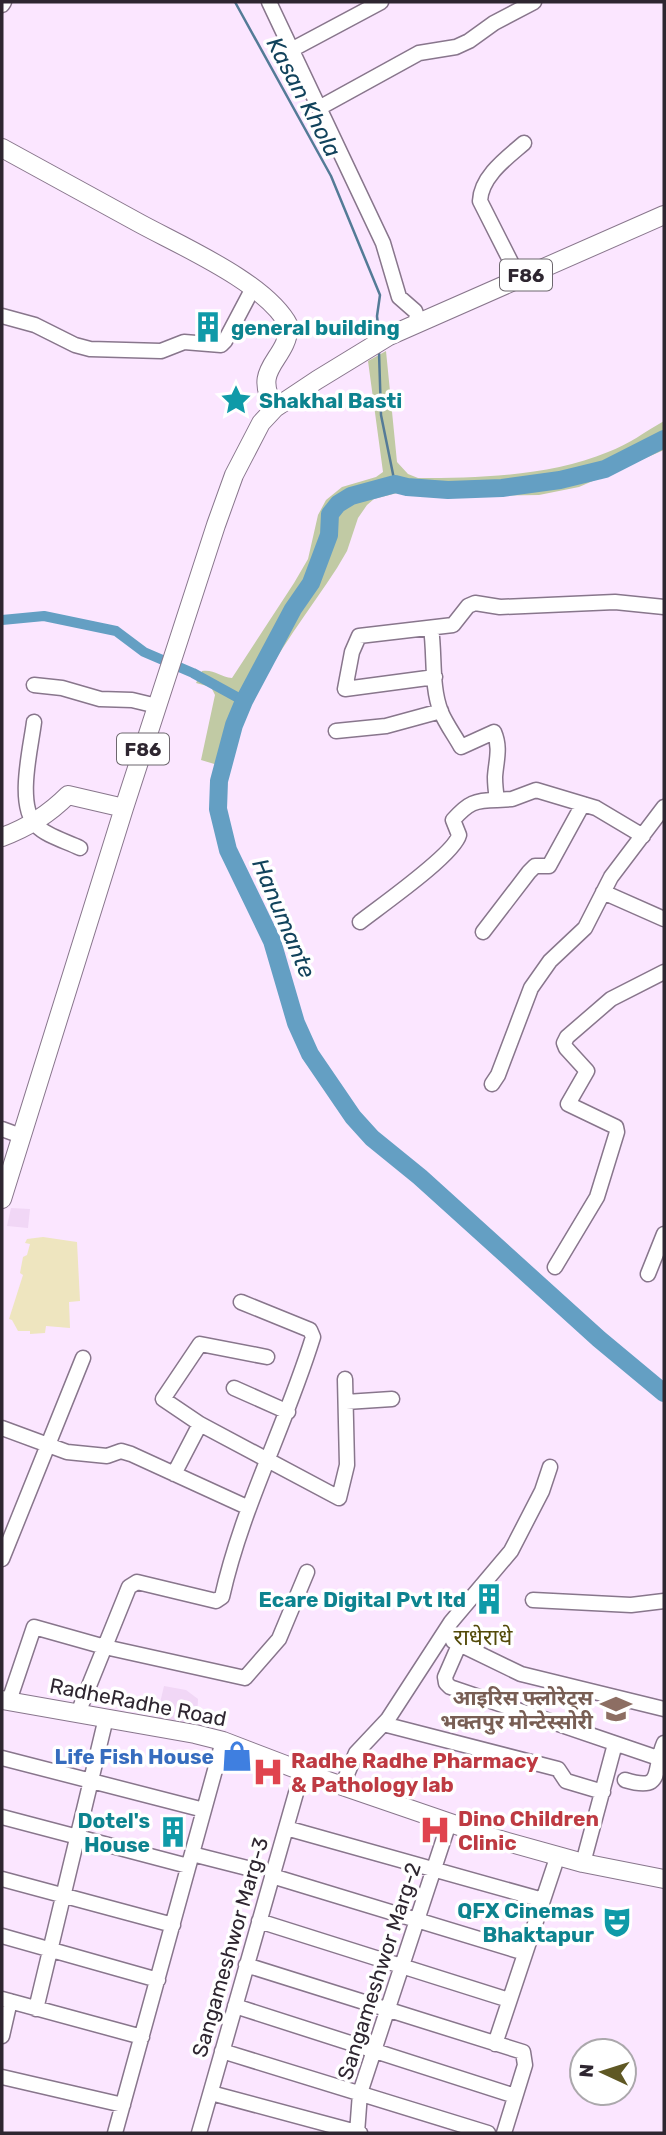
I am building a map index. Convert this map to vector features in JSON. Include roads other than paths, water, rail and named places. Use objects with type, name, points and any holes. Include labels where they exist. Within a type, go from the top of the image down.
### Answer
[{"type":"main road","points":[[2,148],[218,266],[271,302],[289,326],[286,339],[267,379],[267,395],[275,408]]},
{"type":"main road","name":"F86","points":[[2,1199],[124,808],[230,486],[261,423],[275,408],[389,336],[664,215]]},
{"type":"main road","points":[[2,837],[33,822],[71,795],[124,808]]},
{"type":"main road","name":"RadheRadhe Road","points":[[5,1700],[223,1741],[302,1772],[449,1823],[583,1863],[664,1879]]},
{"type":"street","points":[[269,2],[383,243],[399,297],[415,311],[419,322]]},
{"type":"street","points":[[348,2],[356,16]]},
{"type":"street","points":[[293,50],[381,2]]},
{"type":"street","points":[[318,108],[419,53],[445,50],[462,44],[534,2]]},
{"type":"street","points":[[519,278],[480,201],[480,193],[499,165],[524,143]]},
{"type":"street","points":[[2,316],[35,325],[75,345],[90,349],[161,351],[184,342],[221,345],[253,288]]},
{"type":"street","points":[[435,677],[345,689],[352,652],[359,636],[453,625],[468,606],[475,603],[499,607],[615,602],[664,607]]},
{"type":"street","points":[[431,628],[441,711],[461,747],[494,732],[499,748],[495,775],[497,800]]},
{"type":"street","points":[[34,685],[62,688],[100,699],[132,700],[157,706]]},
{"type":"street","points":[[336,731],[387,726],[441,711]]},
{"type":"street","points":[[34,722],[25,791],[33,822],[37,827],[80,848]]},
{"type":"street","points":[[360,922],[415,880],[455,844],[459,835],[453,820],[478,800],[512,799],[536,790],[596,808],[643,836]]},
{"type":"street","points":[[483,932],[535,866],[549,866],[583,804]]},
{"type":"street","points":[[492,1084],[498,1075],[531,988],[542,970],[585,928],[603,892],[664,807]]},
{"type":"street","points":[[603,892],[664,919]]},
{"type":"street","points":[[555,1267],[597,1197],[617,1132],[616,1127],[568,1104],[587,1071],[564,1043],[567,1037],[611,999],[664,972]]},
{"type":"street","points":[[2,1129],[22,1136]]},
{"type":"street","points":[[648,1274],[664,1234]]},
{"type":"street","points":[[78,1713],[129,1587],[137,1583],[216,1601],[222,1597],[266,1459],[288,1412],[313,1337],[310,1330],[241,1301]]},
{"type":"street","points":[[267,1357],[200,1344],[163,1399],[200,1424],[338,1498],[347,1465],[345,1379]]},
{"type":"street","points":[[2,1559],[83,1357]]},
{"type":"street","points":[[234,1388],[288,1412]]},
{"type":"street","points":[[346,1402],[391,1399]]},
{"type":"street","points":[[174,1474],[200,1424]]},
{"type":"street","points":[[2,1428],[67,1452],[107,1455],[121,1451],[249,1508]]},
{"type":"street","points":[[342,1786],[356,1753],[388,1719],[443,1634],[511,1551],[542,1490],[550,1467]]},
{"type":"street","points":[[5,1700],[34,1627],[105,1647],[245,1678],[279,1639],[307,1572]]},
{"type":"street","points":[[533,1600],[631,1605],[664,1601]]},
{"type":"street","points":[[443,1634],[459,1645],[521,1674],[664,1709]]},
{"type":"street","points":[[459,1645],[445,1677],[450,1687],[658,1758]]},
{"type":"street","points":[[36,2009],[106,1718]]},
{"type":"street","points":[[388,1719],[387,1725],[558,1769],[566,1781],[603,1791]]},
{"type":"street","points":[[116,2133],[223,1741]]},
{"type":"street","points":[[625,1780],[644,1785],[649,1783],[656,1774],[664,1743]]},
{"type":"street","points":[[583,1863],[615,1744]]},
{"type":"street","points":[[2,1758],[204,1810]]},
{"type":"street","name":"Sangameshwor Marg-3","points":[[199,2133],[302,1772]]},
{"type":"street","points":[[2,1817],[77,1837],[255,1870]]},
{"type":"street","name":"Sangameshwor Marg-2","points":[[358,2133],[360,2093],[449,1823]]},
{"type":"street","points":[[286,1828],[543,1900]]},
{"type":"street","points":[[495,2044],[558,1855]]},
{"type":"street","points":[[272,1876],[525,1953]]},
{"type":"street","points":[[2,1879],[173,1925]]},
{"type":"street","points":[[259,1921],[509,2000]]},
{"type":"street","points":[[2,1937],[158,1980]]},
{"type":"street","points":[[246,1965],[523,2052],[525,2065],[503,2133]]},
{"type":"street","points":[[2,2036],[6,2000],[142,2037]]},
{"type":"street","points":[[234,2006],[515,2096]]},
{"type":"street","points":[[222,2051],[488,2133]]},
{"type":"street","points":[[2,2077],[123,2105]]},
{"type":"street","points":[[211,2093],[358,2133]]},
{"type":"waterway","name":"Kasan Khola","points":[[235,2],[331,176],[380,295],[377,316],[379,335]]},
{"type":"waterway","points":[[379,352],[381,415],[395,484]]},
{"type":"waterway","name":"Hanumante","points":[[664,439],[605,469],[560,480],[502,488],[448,490],[395,484],[351,496],[338,504],[330,514],[329,535],[311,583],[293,609],[234,725],[219,781],[218,809],[228,850],[272,941],[296,1023],[310,1054],[353,1117],[372,1138],[420,1177],[599,1339],[664,1393]]},
{"type":"waterway","points":[[2,620],[44,616],[116,631],[144,652],[193,673],[244,701]]},
{"type":"place","name":"general building","points":[[208,327]]},
{"type":"place","name":"Shakhal Basti","points":[[236,400]]},
{"type":"place","name":"Ecare Digital Pvt ltd","points":[[489,1599]]},
{"type":"place","name":"आइरिस फ्लोरेट्स भक्तपुर मोन्टेस्सोरी","points":[[616,1709]]},
{"type":"place","name":"Life Fish House","points":[[237,1756]]},
{"type":"place","name":"Radhe Radhe Pharmacy & Pathology lab","points":[[268,1772]]},
{"type":"place","name":"Dino Children Clinic","points":[[435,1830]]},
{"type":"place","name":"Dotel's House","points":[[173,1832]]},
{"type":"place","name":"QFX Cinemas Bhaktapur","points":[[617,1922]]},
{"type":"district","name":"राधेराधे","points":[[483,1637]]}]
